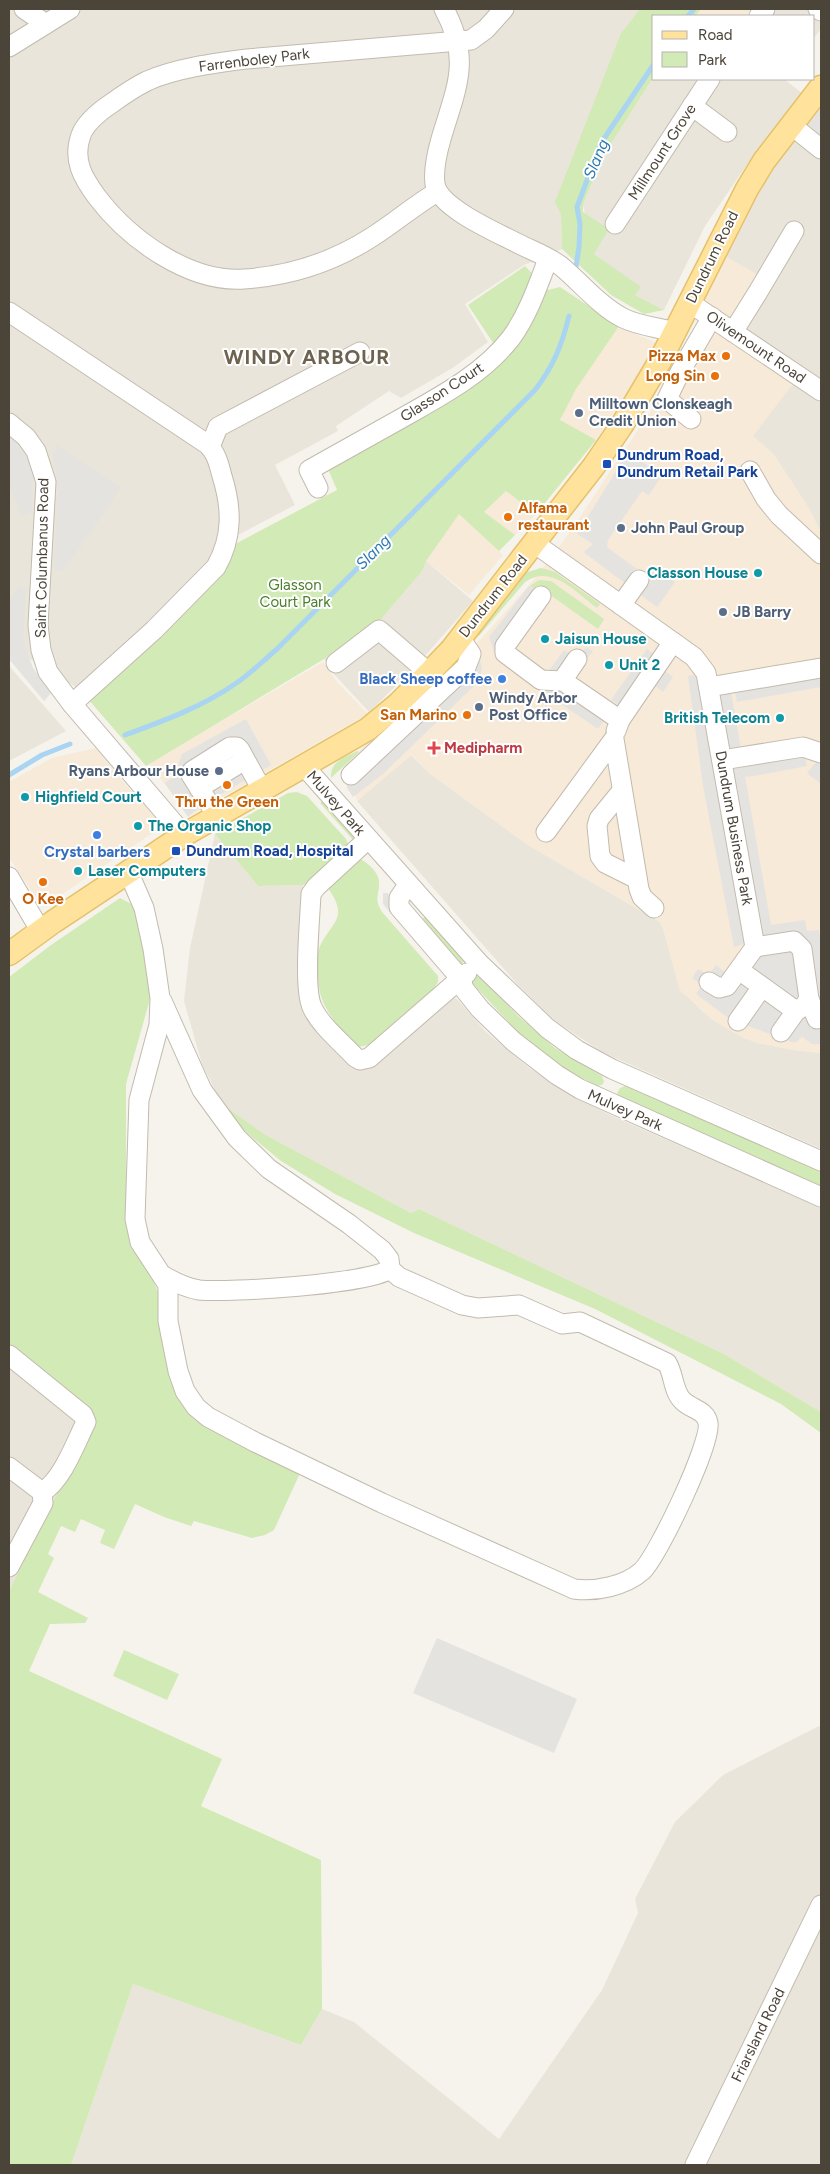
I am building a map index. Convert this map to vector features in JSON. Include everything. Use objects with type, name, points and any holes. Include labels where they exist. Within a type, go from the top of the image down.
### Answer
[{"type":"main road","name":"Dundrum Road","points":[[9,954],[40,930],[184,835],[368,729],[397,705],[429,673],[460,638],[610,442],[660,361],[746,189],[791,125],[821,87]]},
{"type":"street","points":[[24,9],[46,24]]},
{"type":"street","points":[[9,47],[70,9]]},
{"type":"street","points":[[444,9],[458,42],[460,77],[437,155],[435,177],[437,192],[449,204],[477,222],[560,266],[588,291],[622,317],[644,325],[674,332]]},
{"type":"street","name":"Farrenboley Park","points":[[437,192],[358,245],[321,263],[262,277],[243,279],[217,278],[197,272],[164,257],[141,241],[117,220],[102,204],[82,174],[77,158],[78,145],[82,133],[101,111],[131,90],[159,77],[221,62],[247,58],[470,40],[490,26],[504,9]]},
{"type":"street","name":"Millmount Grove","points":[[615,224],[709,80]]},
{"type":"street","points":[[692,106],[727,132]]},
{"type":"street","points":[[791,125],[821,148]]},
{"type":"street","points":[[732,332],[794,231]]},
{"type":"street","name":"Glasson Court","points":[[318,488],[309,470],[437,398],[471,376],[496,355],[512,336],[524,315],[548,259]]},
{"type":"street","name":"Olivemount Road","points":[[690,302],[821,391]]},
{"type":"street","points":[[9,312],[210,448],[218,462],[230,504],[230,533],[223,554],[210,573],[160,624],[72,704]]},
{"type":"street","points":[[692,419],[667,399],[680,372],[712,318]]},
{"type":"street","points":[[210,448],[218,427],[360,352]]},
{"type":"street","points":[[660,361],[680,372]]},
{"type":"street","name":"Saint Columbanus Road","points":[[9,423],[26,436],[31,443],[43,469],[46,482],[38,625],[41,650],[48,672],[72,704],[184,835]]},
{"type":"street","points":[[750,471],[766,499],[779,515],[821,554]]},
{"type":"street","name":"Dundrum Business Park","points":[[534,543],[674,642],[700,663],[706,673],[755,947]]},
{"type":"street","points":[[621,605],[640,580]]},
{"type":"street","points":[[541,596],[506,646],[505,653],[541,680],[562,681],[620,720]]},
{"type":"street","points":[[336,663],[379,630],[429,673]]},
{"type":"street","points":[[352,775],[466,667],[471,654],[460,638]]},
{"type":"street","points":[[546,832],[614,739],[620,720],[674,642]]},
{"type":"street","points":[[562,681],[576,659]]},
{"type":"street","points":[[709,687],[821,668]]},
{"type":"street","points":[[368,729],[384,746]]},
{"type":"street","points":[[614,739],[621,792],[637,880],[642,897],[654,908]]},
{"type":"street","points":[[217,816],[191,775],[192,771],[209,759],[234,746],[240,750],[262,790]]},
{"type":"street","points":[[722,760],[803,747],[821,753]]},
{"type":"street","name":"Mulvey Park","points":[[304,766],[479,963],[547,1028],[587,1056],[617,1072],[821,1160]]},
{"type":"street","points":[[621,792],[599,819],[596,826],[600,856],[605,863],[637,880]]},
{"type":"street","name":"Mulvey Park","points":[[368,839],[310,894],[308,977],[311,1006],[324,1023],[355,1057],[360,1060],[369,1058],[479,963]]},
{"type":"street","points":[[128,871],[144,908],[153,949],[160,998],[159,1025],[139,1100],[135,1218],[140,1242],[164,1276],[168,1285],[168,1321],[180,1378],[185,1391],[196,1407],[208,1417],[255,1442],[574,1589],[588,1591],[613,1586],[634,1577],[643,1570],[663,1541],[705,1444],[709,1424],[705,1415],[682,1401],[676,1388],[672,1371],[667,1363],[580,1322],[562,1324],[519,1305],[478,1308],[462,1305],[398,1277],[390,1269],[389,1259],[382,1250],[349,1224],[269,1169],[236,1138],[202,1090],[160,998]]},
{"type":"street","points":[[9,877],[40,930]]},
{"type":"street","name":"Mulvey Park","points":[[408,885],[399,898],[399,907],[461,979],[464,989],[480,1009],[521,1048],[557,1075],[604,1101],[821,1197]]},
{"type":"street","points":[[709,982],[719,988],[723,988],[730,983],[755,947],[794,941],[801,945],[802,1005],[781,1032]]},
{"type":"street","points":[[739,970],[762,987],[802,1005],[817,1019]]},
{"type":"street","points":[[738,1021],[762,987]]},
{"type":"street","points":[[604,1101],[617,1072]]},
{"type":"street","points":[[164,1276],[183,1287],[220,1290],[330,1283],[363,1278],[386,1272],[390,1269]]},
{"type":"street","points":[[9,1354],[83,1415],[86,1422],[62,1468],[50,1487],[42,1492]]},
{"type":"street","points":[[9,1467],[42,1492]]},
{"type":"street","points":[[9,1567],[42,1503],[42,1492]]},
{"type":"street","name":"Friarsland Road","points":[[695,2165],[821,1905]]},
{"type":"shaded area","points":[[9,9],[640,9],[621,33],[561,214],[562,249],[524,265],[465,304],[488,342],[454,367],[401,398],[389,391],[336,426],[338,431],[275,465],[295,505],[238,535],[79,689],[9,646]]},
{"type":"shaded area","points":[[701,9],[757,9],[752,15],[696,15]]},
{"type":"shaded area","points":[[757,9],[821,9],[821,29],[815,37],[815,15],[752,15]]},
{"type":"shaded area","points":[[652,79],[785,80],[802,93],[750,160],[705,226],[664,310],[635,295],[640,287],[594,254],[583,205],[602,158]]},
{"type":"shaded area","points":[[821,108],[821,142],[797,137]]},
{"type":"shaded area","points":[[797,137],[821,154],[821,532],[808,507],[774,455],[753,436],[802,370],[740,328],[772,283],[726,257],[759,193],[775,166]]},
{"type":"shaded area","points":[[726,257],[772,283],[740,328],[705,304],[706,297]]},
{"type":"shaded area","points":[[700,321],[793,384],[753,436],[774,455],[808,507],[821,532],[821,1053],[758,1043],[743,1038],[710,1018],[680,990],[660,922],[528,845],[429,773],[412,755],[357,801],[344,765],[483,637],[537,576],[572,529],[669,383]]},
{"type":"shaded area","points":[[617,327],[658,343],[596,440],[561,423],[562,415],[574,386]]},
{"type":"shaded area","points":[[9,436],[25,453],[33,474],[32,513],[22,517],[9,485]]},
{"type":"shaded area","points":[[57,445],[121,487],[64,571],[54,570],[58,487],[53,455]]},
{"type":"shaded area","points":[[628,452],[662,475],[649,495],[642,491],[608,540],[607,546],[649,578],[656,569],[675,582],[657,607],[586,554],[584,552],[593,544],[577,534]]},
{"type":"shaded area","points":[[506,491],[536,514],[515,535],[484,512]]},
{"type":"shaded area","points":[[459,513],[503,555],[469,595],[426,561]]},
{"type":"shaded area","points":[[426,561],[473,601],[417,665],[369,712],[333,673],[324,659],[377,624],[423,570]]},
{"type":"shaded area","points":[[19,586],[26,588],[23,641],[33,668],[51,693],[44,701],[9,659],[9,603]]},
{"type":"shaded area","points":[[529,586],[546,599],[510,651],[545,676],[564,650],[577,658],[586,647],[593,651],[572,680],[613,708],[598,729],[554,699],[494,652],[489,637]]},
{"type":"shaded area","points":[[647,649],[667,663],[663,670],[673,677],[663,692],[653,684],[620,706],[611,700]]},
{"type":"shaded area","points":[[479,655],[482,669],[479,681],[384,773],[353,797],[347,788],[347,779]]},
{"type":"shaded area","points":[[821,660],[821,687],[737,702],[732,675]]},
{"type":"shaded area","points":[[323,662],[337,682],[368,714],[191,815],[186,813],[149,763]]},
{"type":"shaded area","points":[[9,666],[66,731],[9,761]]},
{"type":"shaded area","points":[[699,674],[731,691],[741,749],[801,740],[807,766],[745,776],[771,925],[805,920],[807,931],[819,930],[821,944],[821,1003],[819,1003],[821,1005],[821,1044],[812,1044],[802,1037],[795,1043],[731,1020],[696,994],[702,985],[692,978],[698,969],[708,975],[716,965],[725,972],[718,983],[745,944],[734,947],[703,786],[688,676]]},
{"type":"shaded area","name":"Ryans Arbour House","points":[[246,719],[271,765],[201,806],[188,817],[165,783],[174,777],[182,754]]},
{"type":"shaded area","points":[[96,748],[121,780],[155,816],[157,830],[49,903],[40,904],[9,857],[9,782],[52,758]]},
{"type":"shaded area","points":[[411,755],[429,773],[528,845],[660,922],[680,990],[710,1018],[733,1032],[758,1043],[821,1053],[821,1149],[602,1052],[555,1021],[518,985],[357,801]]},
{"type":"shaded area","points":[[821,756],[821,784],[807,773]]},
{"type":"shaded area","points":[[215,834],[258,886],[303,885],[304,1009],[358,1069],[362,1070],[451,997],[457,999],[485,1031],[528,1067],[567,1093],[608,1114],[821,1208],[821,1412],[724,1354],[419,1209],[411,1213],[264,1134],[222,1104],[202,1064],[184,1001],[190,948]]},
{"type":"shaded area","points":[[383,893],[388,893],[390,905],[444,967],[441,971],[383,904]]},
{"type":"shaded area","points":[[9,1345],[94,1418],[9,1591]]},
{"type":"shaded area","points":[[437,1638],[577,1699],[554,1753],[413,1693]]},
{"type":"shaded area","points":[[821,1725],[821,2165],[71,2165],[133,1984],[301,2045],[322,2009],[354,2022],[499,2139],[602,1990],[638,1913],[635,1899],[675,1822],[723,1775]]},
{"type":"green space","points":[[640,9],[701,9],[696,15],[652,15],[652,79],[602,158],[583,205],[583,212],[609,229],[594,254],[641,287],[635,295],[664,310],[644,314],[611,295],[562,249],[561,214],[555,202],[621,33]]},
{"type":"green space","name":"Glasson Court Park","points":[[525,266],[548,290],[560,287],[619,326],[576,389],[560,420],[596,440],[536,514],[506,491],[484,512],[515,535],[499,551],[459,514],[426,561],[423,570],[377,624],[324,659],[146,766],[88,699],[226,565],[237,543],[337,490],[328,469],[503,358],[468,305]]},
{"type":"green space","points":[[541,568],[555,572],[600,604],[597,608],[572,588],[554,578],[535,577],[525,582],[478,637],[480,631],[524,573]]},
{"type":"green space","points":[[539,580],[551,581],[604,619],[598,629],[549,594],[546,597],[530,586]]},
{"type":"green space","points":[[357,751],[359,752],[331,778],[331,772],[335,764]]},
{"type":"green space","points":[[297,792],[307,796],[346,839],[348,850],[310,882],[303,885],[258,886],[215,834],[288,793]]},
{"type":"green space","points":[[323,801],[356,838],[354,841],[320,803]]},
{"type":"green space","points":[[357,858],[371,866],[378,877],[377,899],[382,912],[438,976],[438,982],[432,991],[369,1045],[358,1047],[341,1030],[323,1001],[319,988],[317,959],[322,943],[338,915],[338,908],[327,887]]},
{"type":"green space","points":[[120,898],[137,907],[146,956],[150,999],[126,1084],[126,1214],[162,1302],[172,1382],[178,1398],[195,1415],[301,1471],[274,1530],[265,1535],[252,1538],[194,1521],[191,1526],[135,1504],[114,1549],[100,1543],[105,1530],[81,1519],[75,1532],[61,1526],[48,1554],[54,1558],[38,1592],[88,1618],[85,1623],[50,1624],[29,1671],[222,1759],[201,1806],[321,1860],[322,2009],[301,2045],[133,1984],[71,2165],[9,2165],[9,1591],[94,1418],[9,1345],[9,977],[51,945]]},
{"type":"green space","points":[[428,914],[465,960],[461,965],[418,923]]},
{"type":"green space","points":[[478,974],[518,1016],[555,1048],[602,1076],[604,1082],[602,1085],[597,1086],[552,1061],[523,1037],[471,982],[475,975]]},
{"type":"green space","points":[[625,1086],[821,1171],[821,1188],[619,1098],[617,1093],[620,1088]]},
{"type":"green space","points":[[222,1104],[264,1134],[411,1213],[419,1209],[724,1354],[821,1412],[821,1433],[781,1404],[595,1309],[414,1233],[335,1194],[281,1161],[247,1133]]},
{"type":"green space","points":[[124,1650],[179,1674],[167,1700],[113,1676]]},
{"type":"waterway","name":"Slang","points":[[689,15],[694,9]]},
{"type":"waterway","name":"Slang","points":[[576,267],[580,224],[577,207],[601,143],[652,67]]},
{"type":"waterway","name":"Slang","points":[[125,735],[168,719],[209,700],[241,680],[277,649],[535,390],[547,373],[556,355],[569,316]]},
{"type":"waterway","name":"Slang","points":[[9,775],[42,755],[70,744]]},
{"type":"place","name":"Pizza Max","points":[[726,356]]},
{"type":"place","name":"Long Sin","points":[[715,376]]},
{"type":"place","name":"Milltown Clonskeagh Credit Union","points":[[579,413]]},
{"type":"place","name":"Dundrum Road, Dundrum Retail Park","points":[[607,464]]},
{"type":"place","name":"Alfama restaurant","points":[[508,517]]},
{"type":"place","name":"John Paul Group","points":[[621,528]]},
{"type":"place","name":"Classon House","points":[[758,573]]},
{"type":"place","name":"JB Barry","points":[[723,612]]},
{"type":"place","name":"Jaisun House","points":[[545,639]]},
{"type":"place","name":"Unit 2","points":[[609,665]]},
{"type":"place","name":"Black Sheep coffee","points":[[502,679]]},
{"type":"place","name":"Windy Arbor Post Office","points":[[479,707]]},
{"type":"place","name":"San Marino","points":[[467,715]]},
{"type":"place","name":"British Telecom","points":[[780,718]]},
{"type":"place","name":"Medipharm","points":[[434,748]]},
{"type":"place","name":"Ryans Arbour House","points":[[219,771]]},
{"type":"place","name":"Thru the Green","points":[[227,785]]},
{"type":"place","name":"Highfield Court","points":[[25,797]]},
{"type":"place","name":"The Organic Shop","points":[[138,826]]},
{"type":"place","name":"Crystal barbers","points":[[97,835]]},
{"type":"place","name":"Dundrum Road, Hospital","points":[[176,851]]},
{"type":"place","name":"Laser Computers","points":[[78,871]]},
{"type":"place","name":"O Kee","points":[[43,882]]},
{"type":"district","name":"WINDY ARBOUR","points":[[307,357]]}]
